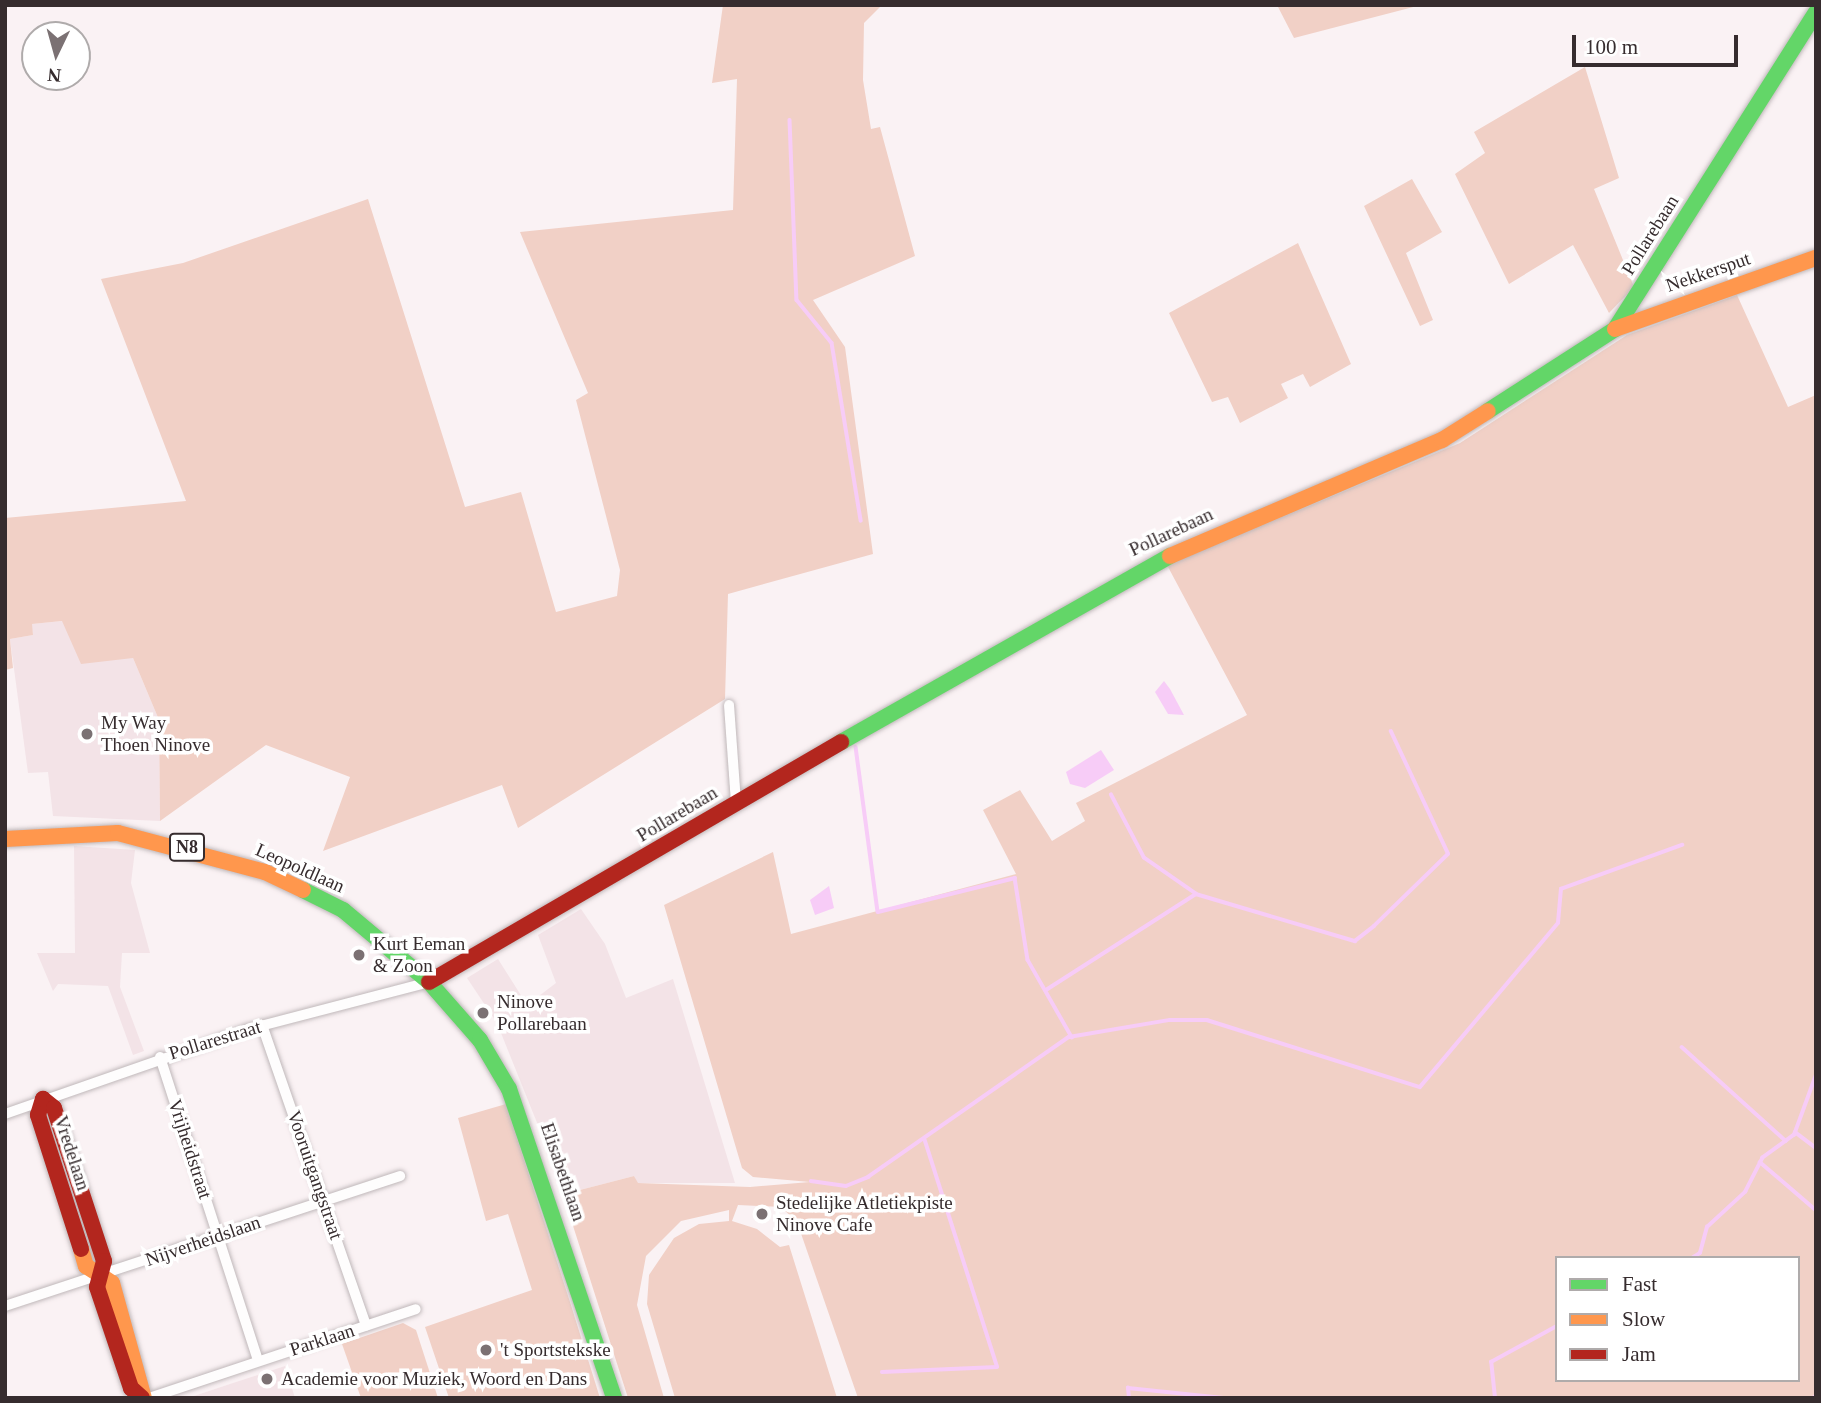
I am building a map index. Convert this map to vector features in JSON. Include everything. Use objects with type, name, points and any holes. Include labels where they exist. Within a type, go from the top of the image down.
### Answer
[{"type":"street","name":"Pollarebaan","points":[[429,982],[1141,568],[1453,434],[1615,329],[1816,12]]},
{"type":"street","name":"Nekkersput","points":[[1615,329],[1816,258]]},
{"type":"street","points":[[729,705],[736,803]]},
{"type":"street","name":"Leopoldlaan","points":[[5,839],[118,834],[265,872],[343,910],[429,982]]},
{"type":"street","name":"Pollarestraat","points":[[5,1114],[160,1057],[262,1025],[429,982]]},
{"type":"street","name":"Elisabethlaan","points":[[429,982],[480,1040],[509,1089],[614,1398]]},
{"type":"street","name":"Vooruitgangstraat","points":[[262,1025],[325,1199],[366,1325]]},
{"type":"street","name":"Vrijheidstraat","points":[[160,1057],[258,1361]]},
{"type":"street","name":"Vredelaan","points":[[43,1099],[54,1108],[104,1261],[100,1275],[112,1283],[145,1398]]},
{"type":"street","name":"Nijverheidslaan","points":[[5,1306],[400,1176]]},
{"type":"street","name":"Parklaan","points":[[145,1398],[416,1309]]},
{"type":"shaded area","points":[[723,5],[882,5],[864,23],[863,80],[871,129],[880,127],[915,256],[813,300],[845,347],[873,554],[728,594],[725,699],[518,828],[502,785],[323,851],[350,777],[266,745],[160,821],[159,720],[133,658],[81,664],[62,621],[32,624],[33,635],[10,639],[13,668],[5,670],[5,518],[186,501],[101,279],[183,263],[368,199],[465,507],[521,492],[556,612],[617,596],[620,570],[576,400],[588,393],[520,232],[733,210],[737,79],[712,83]]},
{"type":"shaded area","points":[[1277,5],[1421,5],[1294,38]]},
{"type":"shaded area","points":[[1585,67],[1619,178],[1594,189],[1634,287],[1609,313],[1573,245],[1509,284],[1455,174],[1485,153],[1474,132]]},
{"type":"shaded area","points":[[1412,179],[1442,232],[1406,253],[1433,320],[1420,326],[1364,206]]},
{"type":"shaded area","points":[[1298,243],[1351,364],[1310,387],[1303,374],[1281,384],[1288,398],[1240,423],[1228,397],[1212,402],[1169,313]]},
{"type":"shaded area","points":[[1737,295],[1788,407],[1816,395],[1816,1398],[858,1398],[797,1222],[781,1207],[738,1205],[732,1221],[757,1229],[780,1247],[789,1245],[837,1398],[675,1398],[647,1304],[649,1275],[674,1238],[699,1224],[729,1221],[729,1210],[681,1221],[646,1256],[637,1305],[664,1398],[628,1398],[552,1160],[563,1156],[576,1191],[634,1176],[638,1183],[750,1187],[810,1182],[753,1177],[742,1168],[664,905],[773,852],[791,934],[1016,874],[983,810],[1020,790],[1052,841],[1085,821],[1076,803],[1247,715],[1167,565],[1460,443],[1627,335]]},
{"type":"shaded area","points":[[63,621],[133,658],[159,720],[160,821],[53,816],[48,772],[28,773],[10,639],[33,635],[31,624]]},
{"type":"shaded area","points":[[1164,681],[1184,715],[1168,714],[1155,692]]},
{"type":"shaded area","points":[[1101,750],[1114,770],[1085,788],[1070,784],[1066,772]]},
{"type":"shaded area","points":[[74,846],[135,850],[131,883],[150,953],[122,953],[120,987],[144,1051],[133,1055],[108,986],[58,984],[53,991],[37,953],[75,953]]},
{"type":"shaded area","points":[[829,886],[834,908],[815,915],[810,900]]},
{"type":"shaded area","points":[[581,909],[605,944],[626,998],[673,979],[735,1183],[637,1183],[634,1176],[576,1191],[564,1156],[552,1160],[497,1023],[467,978],[498,959],[527,1005],[556,983],[538,935]]},
{"type":"shaded area","points":[[506,1104],[600,1398],[449,1398],[425,1327],[532,1290],[508,1214],[486,1221],[458,1118]]},
{"type":"shaded area","points":[[403,1323],[416,1330],[438,1398],[361,1398],[342,1344]]},
{"type":"shaded area","name":"Academie voor Muziek, Woord en Dans","points":[[285,1366],[295,1398],[188,1398],[230,1384]]},
{"type":"waterway","points":[[790,120],[797,300],[832,343],[861,521]]},
{"type":"waterway","points":[[1196,894],[1355,941],[1374,926],[1448,854],[1391,732]]},
{"type":"waterway","points":[[856,747],[878,912],[1015,878],[1028,960],[1072,1037]]},
{"type":"waterway","points":[[1046,990],[1196,894],[1144,858],[1111,795]]},
{"type":"waterway","points":[[811,1181],[846,1186],[868,1177],[1069,1037],[1170,1020],[1207,1020],[1420,1087],[1558,923],[1561,889],[1682,845]]},
{"type":"waterway","points":[[1682,1047],[1786,1141]]},
{"type":"waterway","points":[[1695,1256],[1700,1253],[1707,1227],[1745,1192],[1762,1158],[1794,1135],[1816,1075]]},
{"type":"waterway","points":[[1795,1132],[1816,1148]]},
{"type":"waterway","points":[[882,1372],[997,1367],[925,1141]]},
{"type":"waterway","points":[[1760,1162],[1816,1210]]},
{"type":"waterway","points":[[1495,1398],[1491,1362],[1555,1327]]},
{"type":"waterway","points":[[1129,1398],[1128,1388],[1225,1398]]},
{"type":"traffic: fast","points":[[1488,411],[1615,329],[1816,12]]},
{"type":"traffic: fast","points":[[841,742],[1170,556]]},
{"type":"traffic: fast","points":[[303,890],[343,910],[429,982],[480,1040],[509,1089],[614,1398]]},
{"type":"traffic: slow","points":[[1615,329],[1816,258]]},
{"type":"traffic: slow","points":[[1170,556],[1442,440],[1488,411]]},
{"type":"traffic: slow","points":[[5,839],[118,833],[265,872],[303,890]]},
{"type":"traffic: slow","points":[[81,1249],[86,1266],[112,1283],[144,1398]]},
{"type":"traffic: jam","points":[[429,982],[841,742]]},
{"type":"traffic: jam","points":[[81,1249],[38,1115],[43,1099],[54,1108],[104,1261],[97,1287],[131,1388],[142,1398]]},
{"type":"place","name":"My Way Thoen Ninove","points":[[87,734]]},
{"type":"place","name":"Kurt Eeman & Zoon","points":[[359,955]]},
{"type":"place","name":"Ninove Pollarebaan","points":[[483,1013]]},
{"type":"place","name":"Stedelijke Atletiekpiste Ninove Cafe","points":[[762,1214]]},
{"type":"place","name":"'t Sportstekske","points":[[486,1350]]},
{"type":"place","name":"Academie voor Muziek, Woord en Dans","points":[[267,1379]]}]
